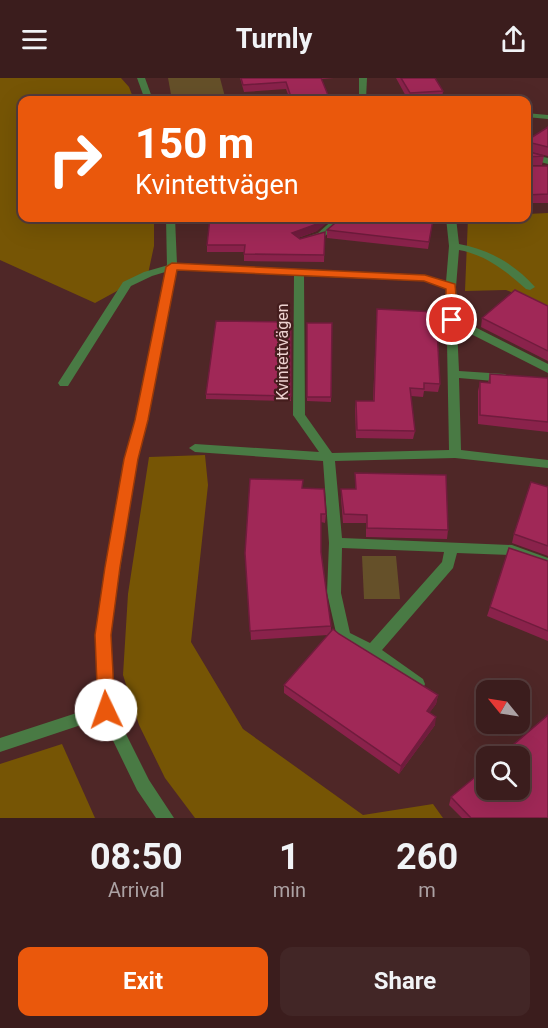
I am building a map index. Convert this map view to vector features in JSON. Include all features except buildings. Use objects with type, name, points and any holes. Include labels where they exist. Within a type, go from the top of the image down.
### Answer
[{"type":"street","points":[[141,78],[148,96]]},
{"type":"street","points":[[363,78],[365,96]]},
{"type":"street","points":[[531,115],[548,117]]},
{"type":"street","points":[[531,156],[548,161]]},
{"type":"street","points":[[537,170],[548,170]]},
{"type":"street","points":[[166,818],[143,785],[106,710],[103,635],[131,459],[142,420],[172,267],[170,222]]},
{"type":"street","points":[[298,241],[321,235],[336,222]]},
{"type":"street","points":[[451,222],[454,246],[451,287],[455,454]]},
{"type":"street","points":[[454,246],[477,249],[503,263],[530,287]]},
{"type":"street","points":[[64,383],[127,284],[148,274],[172,267],[425,278],[451,287]]},
{"type":"street","name":"Kvintettvägen","points":[[298,272],[299,415],[329,457]]},
{"type":"street","points":[[452,320],[548,369]]},
{"type":"street","points":[[453,374],[512,379]]},
{"type":"street","points":[[195,448],[329,457],[455,454],[548,464]]},
{"type":"street","points":[[329,457],[336,543],[334,593],[344,638],[372,651],[418,684]]},
{"type":"street","points":[[336,543],[512,550],[548,563]]},
{"type":"street","points":[[372,651],[448,564],[451,549]]},
{"type":"street","points":[[0,745],[106,710]]},
{"type":"shaded area","points":[[0,78],[121,78],[129,87],[132,96],[18,96],[18,222],[154,222],[154,246],[148,274],[95,303],[0,260]]},
{"type":"shaded area","points":[[168,78],[220,78],[225,96],[171,96]]},
{"type":"shaded area","points":[[548,213],[548,307],[506,290],[465,291],[468,222],[531,222],[531,214]]},
{"type":"shaded area","points":[[205,455],[208,485],[191,642],[243,729],[363,815],[433,804],[443,818],[195,818],[165,778],[139,725],[123,675],[128,594],[149,457]]},
{"type":"shaded area","points":[[362,556],[396,556],[400,599],[364,599]]},
{"type":"shaded area","points":[[62,744],[95,818],[0,818],[0,764]]},
{"type":"route","points":[[106,710],[103,635],[112,567],[131,459],[142,420],[172,267],[425,278],[451,287],[452,320]]}]
